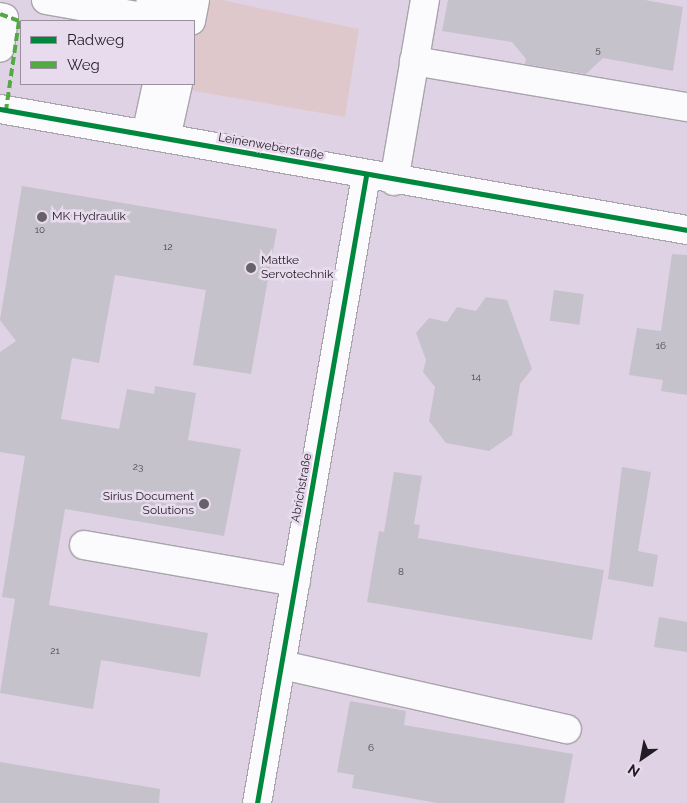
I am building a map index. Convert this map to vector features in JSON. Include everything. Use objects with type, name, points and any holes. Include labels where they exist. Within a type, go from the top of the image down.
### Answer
[{"type":"street","points":[[0,9],[7,9],[8,0]]},
{"type":"street","points":[[46,0],[148,18],[151,0]]},
{"type":"street","points":[[171,20],[175,0]]},
{"type":"street","points":[[190,20],[195,0]]},
{"type":"street","points":[[394,180],[425,0]]},
{"type":"street","points":[[0,17],[4,18],[0,48]]},
{"type":"street","points":[[414,60],[687,107]]},
{"type":"street","points":[[156,136],[157,85]]},
{"type":"street","points":[[156,136],[178,85]]},
{"type":"street","name":"Leinenweberstraße","points":[[0,109],[156,136],[366,176],[687,230]]},
{"type":"street","name":"Abrichstraße","points":[[257,803],[366,176]]},
{"type":"street","points":[[84,545],[296,582]]},
{"type":"street","points":[[282,665],[567,729]]},
{"type":"shaded area","points":[[0,0],[687,0],[687,803],[0,803]]},
{"type":"shaded area","points":[[195,0],[221,0],[359,29],[345,117],[177,88],[178,85],[195,85]]},
{"type":"building","points":[[448,0],[645,0],[683,7],[673,71],[603,58],[586,74],[525,64],[526,59],[512,42],[442,31]]},
{"type":"building","points":[[22,186],[277,229],[251,374],[193,365],[206,290],[115,275],[99,363],[72,358],[61,419],[119,429],[127,389],[154,394],[155,386],[196,393],[188,440],[241,449],[224,536],[65,509],[49,605],[208,633],[200,677],[101,660],[93,709],[0,693],[15,599],[2,597],[25,456],[0,452],[0,352],[16,341],[0,320]]},
{"type":"building","points":[[672,254],[687,255],[687,395],[661,391],[663,380],[629,375],[637,328],[661,331]]},
{"type":"building","points":[[554,290],[584,294],[579,325],[550,321]]},
{"type":"building","points":[[486,297],[507,300],[532,369],[520,384],[512,435],[489,451],[446,443],[429,421],[435,387],[423,372],[426,360],[416,333],[429,318],[447,322],[457,307],[476,311]]},
{"type":"building","points":[[622,467],[651,472],[638,551],[658,555],[653,587],[608,579]]},
{"type":"building","points":[[394,472],[422,476],[414,524],[420,525],[418,538],[604,570],[592,640],[367,602],[379,531],[384,532]]},
{"type":"building","points":[[659,617],[687,622],[687,652],[654,647]]},
{"type":"building","points":[[350,701],[406,711],[404,725],[573,754],[564,803],[438,803],[352,788],[354,775],[337,772]]},
{"type":"building","points":[[0,762],[160,789],[159,803],[0,803]]},
{"type":"marked path","points":[[0,14],[19,21],[6,110]]},
{"type":"cycle path","points":[[0,109],[687,230]]},
{"type":"cycle path","points":[[257,803],[366,176]]},
{"type":"place","name":"MK Hydraulik","points":[[42,217]]},
{"type":"place","name":"Mattke Servotechnik","points":[[251,268]]},
{"type":"place","name":"Sirius Document Solutions","points":[[204,504]]}]
